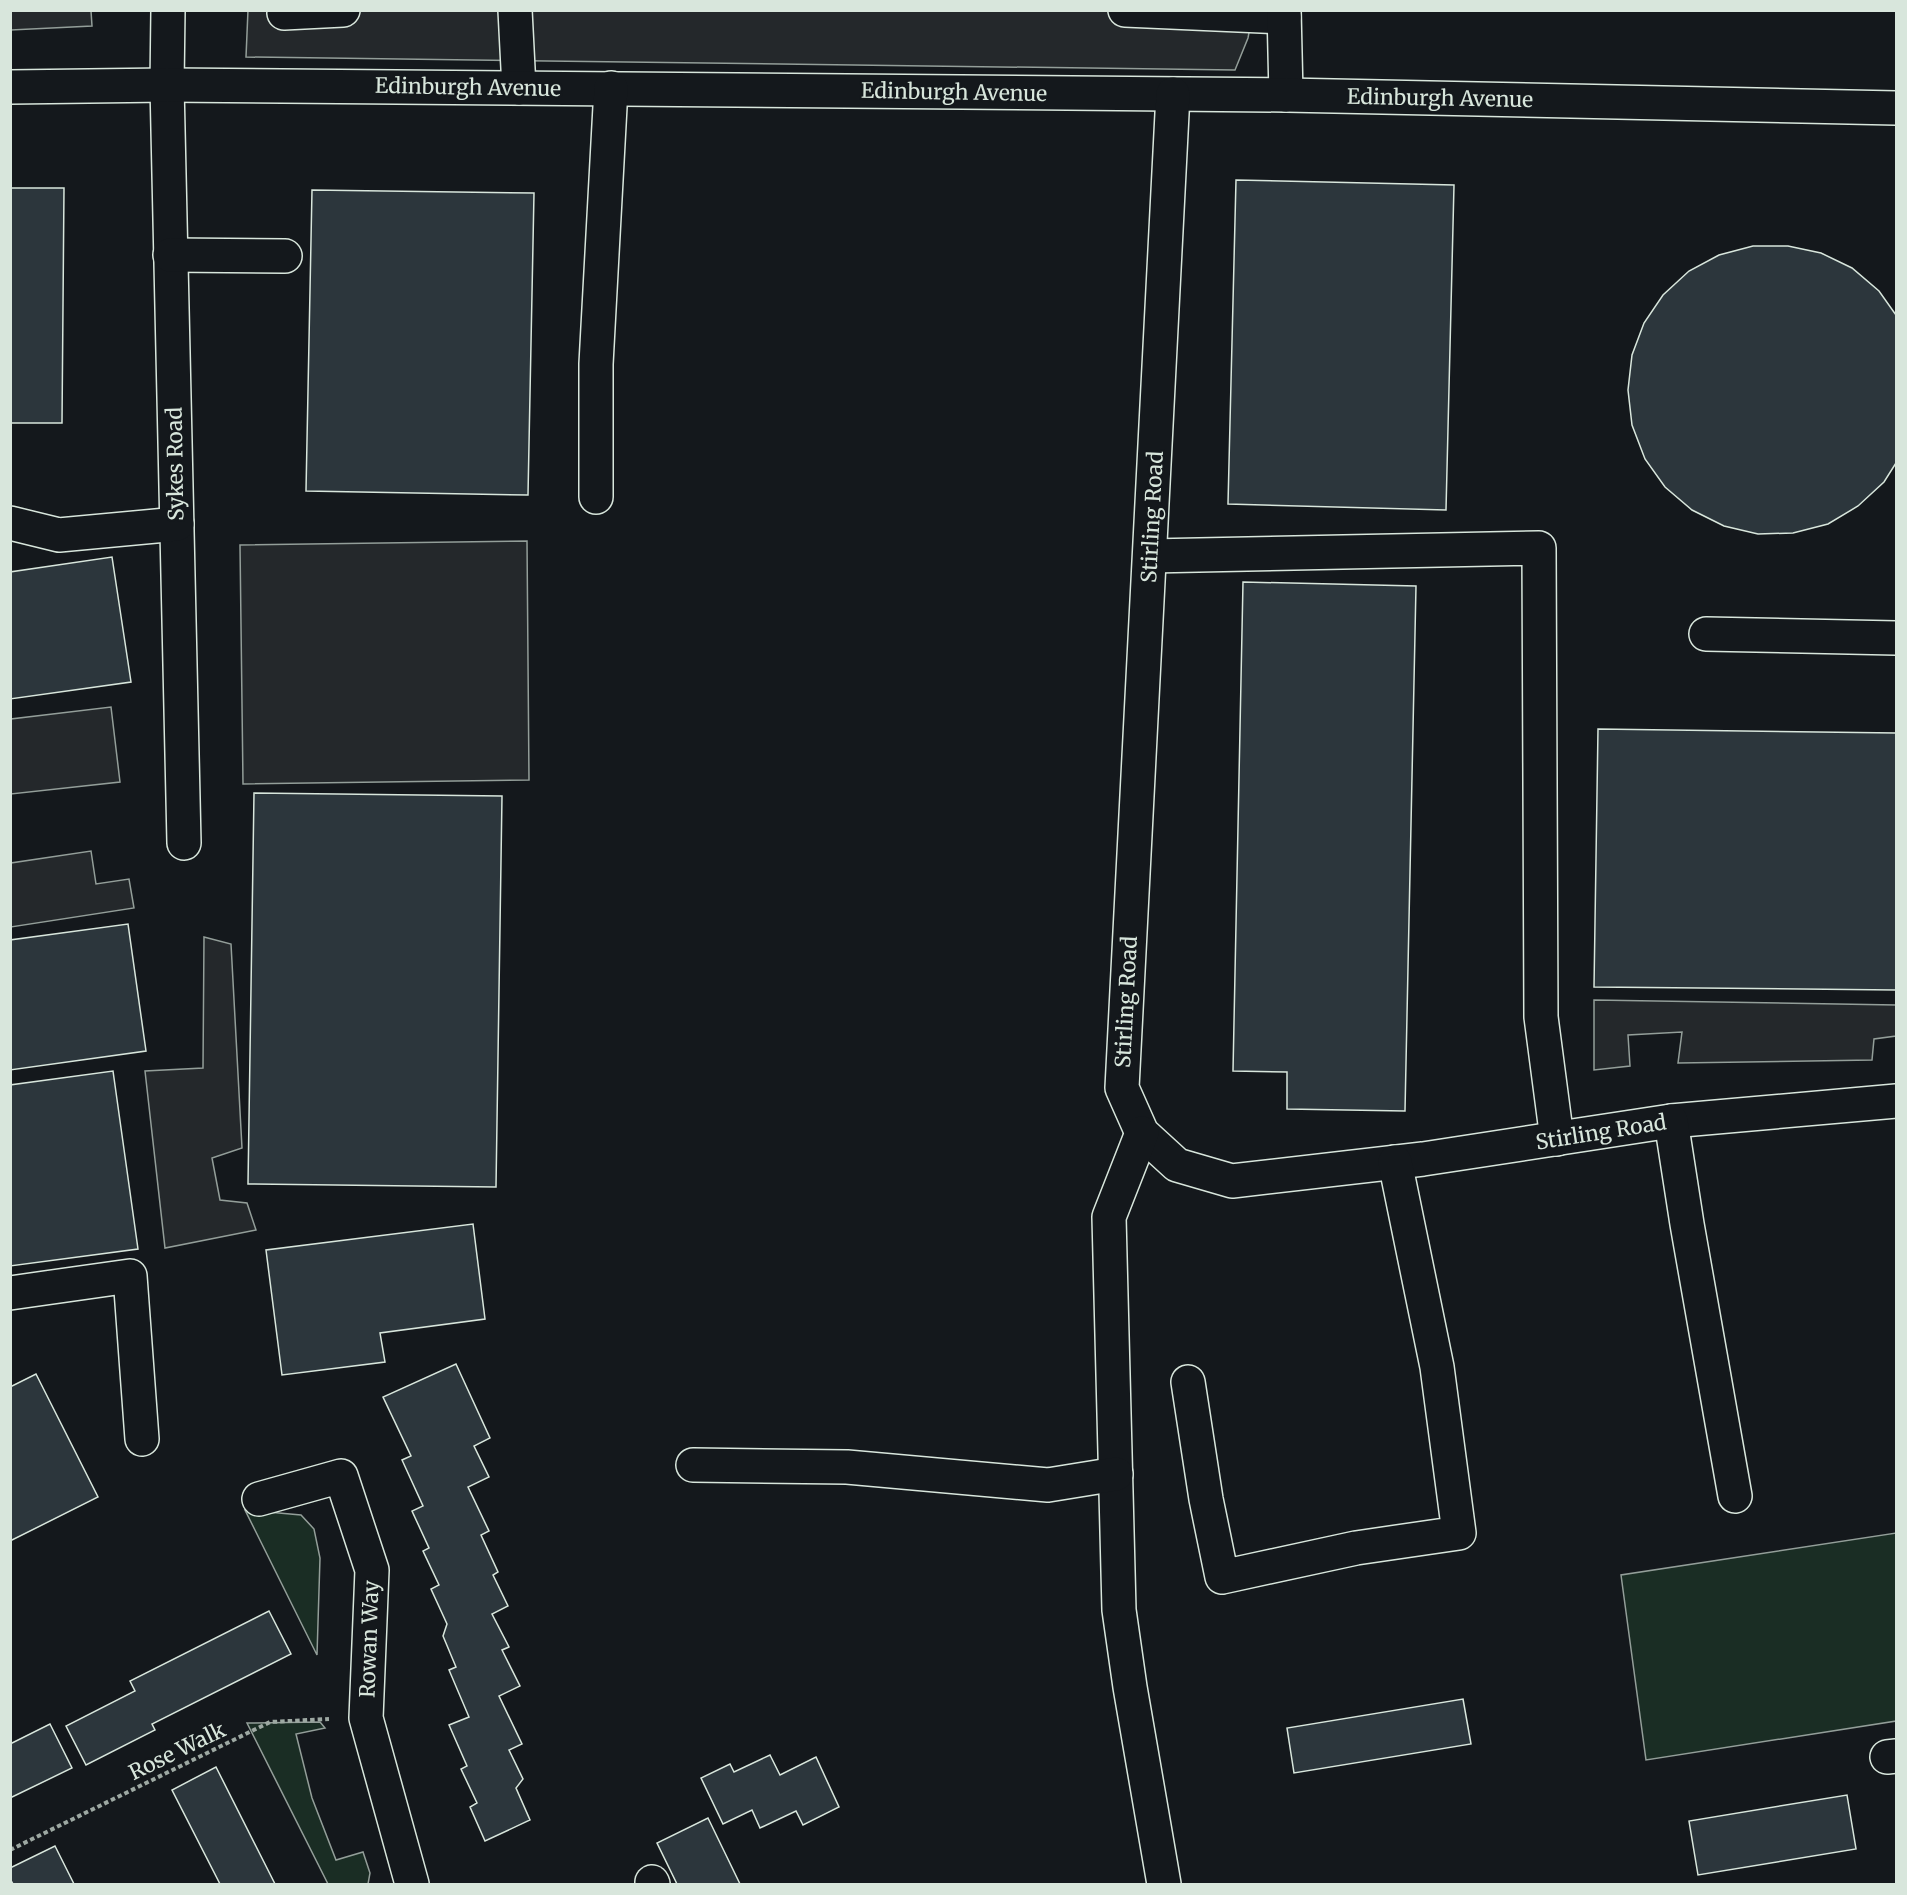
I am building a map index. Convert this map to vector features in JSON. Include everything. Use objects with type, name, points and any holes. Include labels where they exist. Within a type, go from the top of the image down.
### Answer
[{"type":"street","name":"Sykes Road","points":[[168,10],[167,85],[184,843]]},
{"type":"street","points":[[284,13],[343,10]]},
{"type":"street","points":[[515,10],[519,88]]},
{"type":"street","points":[[1125,10],[1284,14],[1286,95]]},
{"type":"street","name":"Edinburgh Avenue","points":[[10,87],[167,85],[1286,95],[1896,108]]},
{"type":"street","points":[[596,497],[596,364],[611,88]]},
{"type":"street","name":"Stirling Road","points":[[1173,94],[1122,1088],[1142,1133],[1177,1165],[1232,1181],[1395,1162],[1671,1121],[1896,1101]]},
{"type":"street","points":[[171,255],[285,256]]},
{"type":"street","points":[[10,523],[59,535],[177,524]]},
{"type":"street","points":[[1150,556],[1539,548],[1541,1017],[1557,1139]]},
{"type":"street","points":[[1706,634],[1896,638]]},
{"type":"street","points":[[1671,1121],[1735,1496]]},
{"type":"street","points":[[1142,1133],[1109,1217],[1119,1610],[1164,1884]]},
{"type":"street","points":[[1188,1382],[1206,1498],[1222,1577],[1356,1548],[1459,1533],[1437,1367],[1395,1162]]},
{"type":"street","points":[[10,1293],[130,1276],[142,1439]]},
{"type":"street","points":[[693,1465],[847,1467],[1048,1485],[1116,1474]]},
{"type":"street","name":"Rowan Way","points":[[259,1499],[341,1476],[372,1570],[366,1718],[412,1884]]},
{"type":"path","name":"Rose Walk","points":[[10,1850],[270,1722],[366,1718]]},
{"type":"green space","points":[[245,1510],[301,1515],[314,1529],[320,1558],[317,1655]]},
{"type":"green space","points":[[1896,1533],[1896,1721],[1646,1760],[1621,1575]]},
{"type":"green space","points":[[320,1722],[325,1728],[296,1734],[312,1798],[336,1860],[363,1852],[370,1873],[368,1884],[328,1884],[247,1723]]},
{"type":"shaded area","points":[[11,10],[91,11],[92,26],[11,30]]},
{"type":"shaded area","points":[[248,10],[1253,11],[1248,38],[1235,70],[246,57]]},
{"type":"shaded area","points":[[527,541],[529,780],[243,784],[240,545]]},
{"type":"shaded area","points":[[111,707],[120,782],[11,794],[11,719]]},
{"type":"shaded area","points":[[91,851],[96,884],[129,879],[134,908],[11,927],[11,863]]},
{"type":"shaded area","points":[[204,937],[231,944],[242,1148],[212,1158],[220,1200],[247,1203],[256,1230],[165,1248],[145,1071],[203,1068]]},
{"type":"shaded area","points":[[1594,1000],[1896,1005],[1896,1036],[1874,1039],[1872,1060],[1678,1063],[1682,1032],[1628,1035],[1630,1066],[1594,1070]]},
{"type":"building","points":[[1236,180],[1454,185],[1446,510],[1228,504]]},
{"type":"building","points":[[10,188],[64,188],[62,423],[10,423]]},
{"type":"building","points":[[312,190],[534,193],[528,495],[306,491]]},
{"type":"building","points":[[1753,246],[1788,246],[1821,253],[1852,268],[1879,291],[1896,315],[1896,463],[1884,482],[1858,506],[1828,524],[1793,533],[1758,534],[1724,526],[1692,510],[1665,487],[1645,459],[1632,425],[1628,390],[1632,355],[1644,323],[1663,295],[1689,271],[1719,255]]},
{"type":"building","points":[[112,557],[131,682],[10,699],[10,572]]},
{"type":"building","points":[[1243,582],[1416,586],[1405,1111],[1287,1109],[1287,1072],[1233,1071]]},
{"type":"building","points":[[1598,729],[1896,733],[1896,990],[1594,987]]},
{"type":"building","points":[[254,793],[502,796],[496,1187],[248,1184]]},
{"type":"building","points":[[128,924],[146,1051],[10,1070],[10,940]]},
{"type":"building","points":[[113,1071],[138,1249],[10,1266],[10,1085]]},
{"type":"building","points":[[473,1224],[485,1319],[380,1333],[385,1362],[282,1375],[266,1250]]},
{"type":"building","points":[[456,1364],[490,1438],[474,1446],[489,1477],[468,1487],[489,1531],[481,1535],[498,1572],[493,1575],[508,1606],[492,1614],[509,1647],[502,1650],[520,1686],[499,1696],[522,1744],[509,1750],[523,1779],[516,1788],[530,1820],[485,1841],[470,1807],[477,1803],[461,1769],[467,1766],[449,1725],[469,1717],[449,1670],[456,1667],[443,1636],[447,1624],[431,1589],[439,1585],[423,1551],[429,1548],[412,1511],[423,1506],[402,1460],[411,1456],[383,1397]]},
{"type":"building","points":[[36,1374],[98,1497],[10,1541],[10,1387]]},
{"type":"building","points":[[269,1611],[291,1654],[152,1724],[155,1730],[86,1765],[66,1726],[135,1691],[130,1681]]},
{"type":"building","points":[[1463,1699],[1471,1744],[1294,1773],[1287,1728]]},
{"type":"building","points":[[50,1724],[72,1768],[10,1798],[10,1744]]},
{"type":"building","points":[[770,1755],[780,1775],[816,1757],[839,1807],[803,1825],[796,1811],[760,1828],[752,1810],[723,1824],[701,1778],[730,1764],[734,1772]]},
{"type":"building","points":[[216,1767],[275,1884],[220,1884],[172,1790]]},
{"type":"building","points":[[1847,1795],[1856,1849],[1698,1875],[1689,1821]]},
{"type":"building","points":[[708,1818],[740,1884],[677,1884],[657,1843]]},
{"type":"building","points":[[55,1846],[74,1884],[13,1884],[10,1879],[10,1868]]}]
